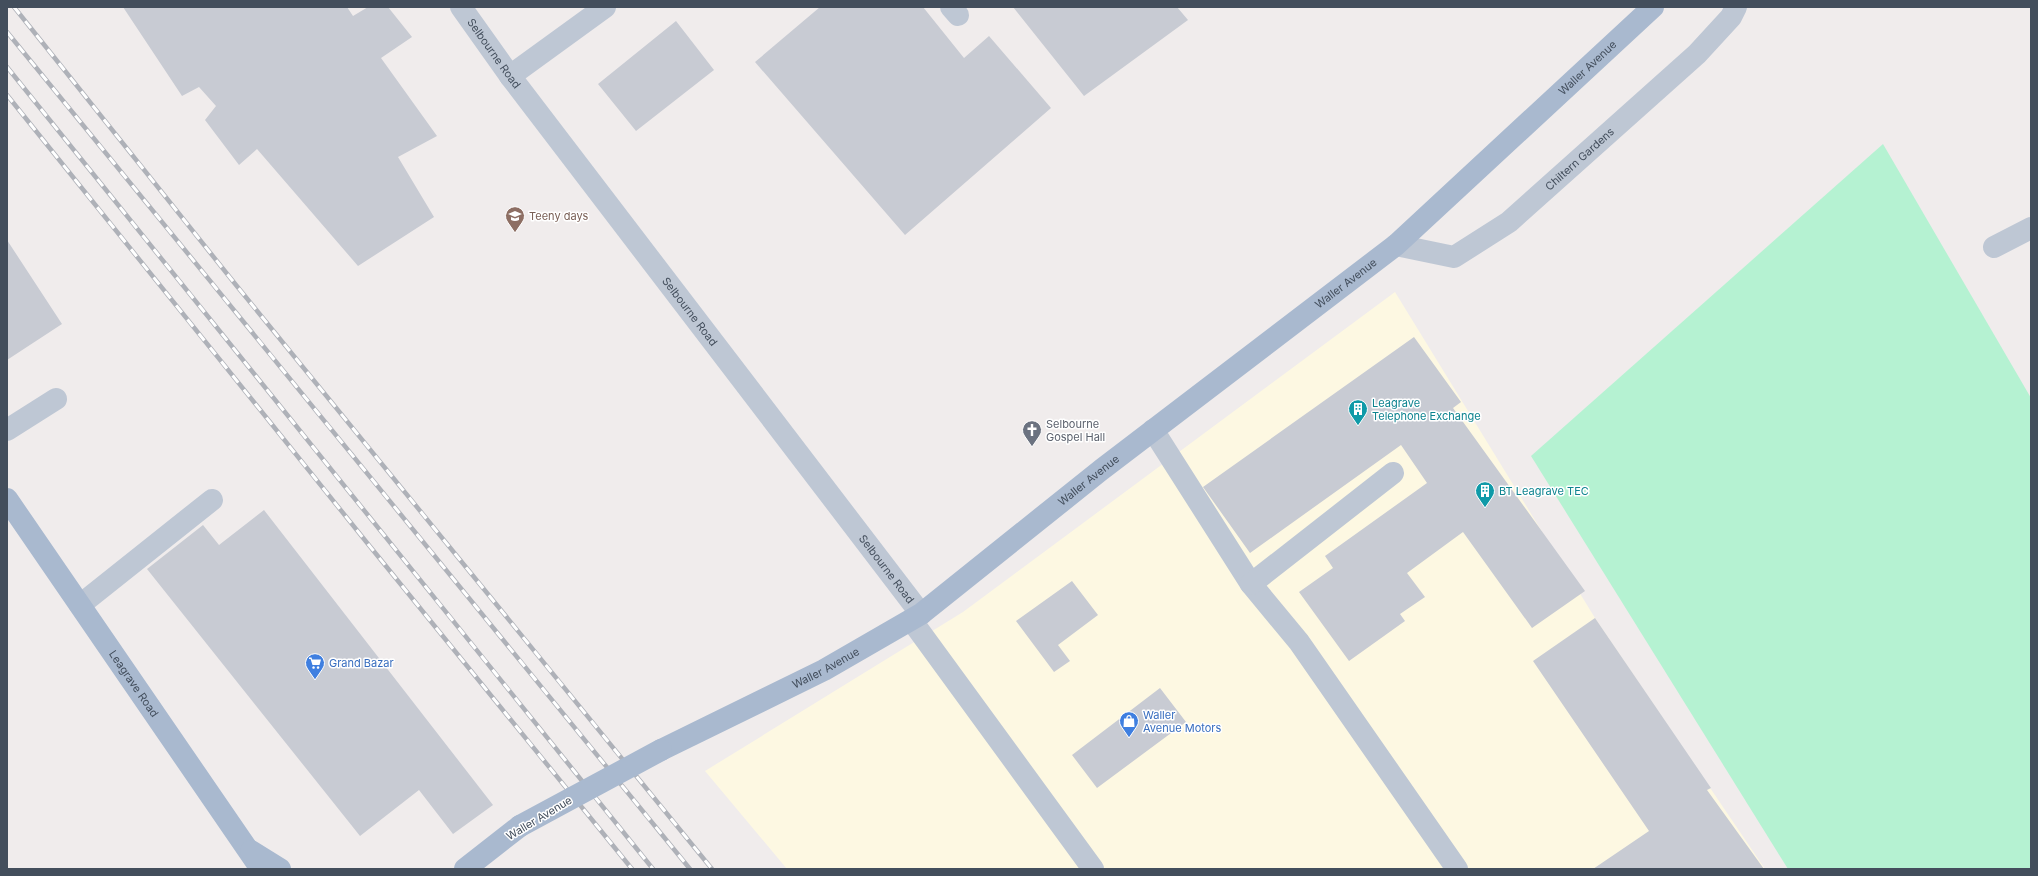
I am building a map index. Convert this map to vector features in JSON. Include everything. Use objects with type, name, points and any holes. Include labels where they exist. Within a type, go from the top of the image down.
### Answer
[{"type":"main road","name":"Waller Avenue","points":[[465,869],[520,826],[661,750],[780,692],[916,618],[1153,430],[1396,245],[1653,7]]},
{"type":"main road","name":"Leagrave Road","points":[[7,499],[261,869]]},
{"type":"main road","points":[[249,850],[280,869]]},
{"type":"street","name":"Selbourne Road","points":[[461,7],[510,76],[916,618],[1093,869]]},
{"type":"street","points":[[510,76],[605,7]]},
{"type":"street","name":"Chiltern Gardens","points":[[1396,245],[1454,257],[1509,222],[1697,54],[1731,17],[1736,7]]},
{"type":"street","points":[[1994,247],[2031,228]]},
{"type":"street","points":[[7,430],[56,399]]},
{"type":"street","points":[[1153,430],[1251,584],[1299,642],[1457,869]]},
{"type":"street","points":[[1251,584],[1393,473]]},
{"type":"street","points":[[80,605],[212,500]]},
{"type":"shaded area","points":[[1395,292],[1595,618],[1765,869],[787,869],[705,771],[963,612]]},
{"type":"green space","points":[[1883,144],[2031,398],[2031,869],[1788,869],[1531,456]]},
{"type":"building","points":[[123,7],[347,7],[353,16],[368,7],[388,7],[412,37],[381,58],[437,136],[398,157],[434,217],[358,266],[257,149],[239,165],[205,120],[216,106],[199,87],[182,96]]},
{"type":"building","points":[[820,7],[923,7],[964,58],[989,36],[1051,108],[905,235],[755,62]]},
{"type":"building","points":[[1013,7],[1177,7],[1188,20],[1084,96]]},
{"type":"building","points":[[676,21],[714,70],[636,131],[598,84]]},
{"type":"building","points":[[7,240],[62,324],[7,360]]},
{"type":"building","points":[[1414,337],[1461,402],[1453,408],[1585,591],[1532,628],[1463,532],[1407,573],[1425,597],[1400,614],[1405,621],[1349,661],[1299,592],[1333,568],[1325,556],[1427,483],[1401,445],[1250,553],[1203,487]]},
{"type":"building","name":"Grand Bazar","points":[[264,510],[493,805],[453,834],[419,790],[360,836],[147,569],[203,525],[219,545]]},
{"type":"building","points":[[1072,581],[1098,615],[1058,645],[1070,661],[1054,672],[1016,621]]},
{"type":"building","points":[[1595,618],[1711,788],[1707,790],[1764,869],[1593,869],[1649,831],[1533,661]]},
{"type":"building","name":"Waller Avenue Motors","points":[[1160,688],[1186,722],[1097,788],[1072,755]]},
{"type":"railway","points":[[14,7],[236,285],[712,869]]},
{"type":"railway","points":[[7,32],[690,869]]},
{"type":"railway","points":[[7,67],[653,869]]},
{"type":"railway","points":[[7,95],[368,544],[632,869]]},
{"type":"place","name":"Teeny days","points":[[515,233]]},
{"type":"place","name":"Leagrave Telephone Exchange","points":[[1358,426]]},
{"type":"place","name":"Selbourne Gospel Hall","points":[[1032,447]]},
{"type":"place","name":"BT Leagrave TEC","points":[[1485,508]]},
{"type":"place","name":"Grand Bazar","points":[[315,680]]},
{"type":"place","name":"Waller Avenue Motors","points":[[1129,738]]}]
